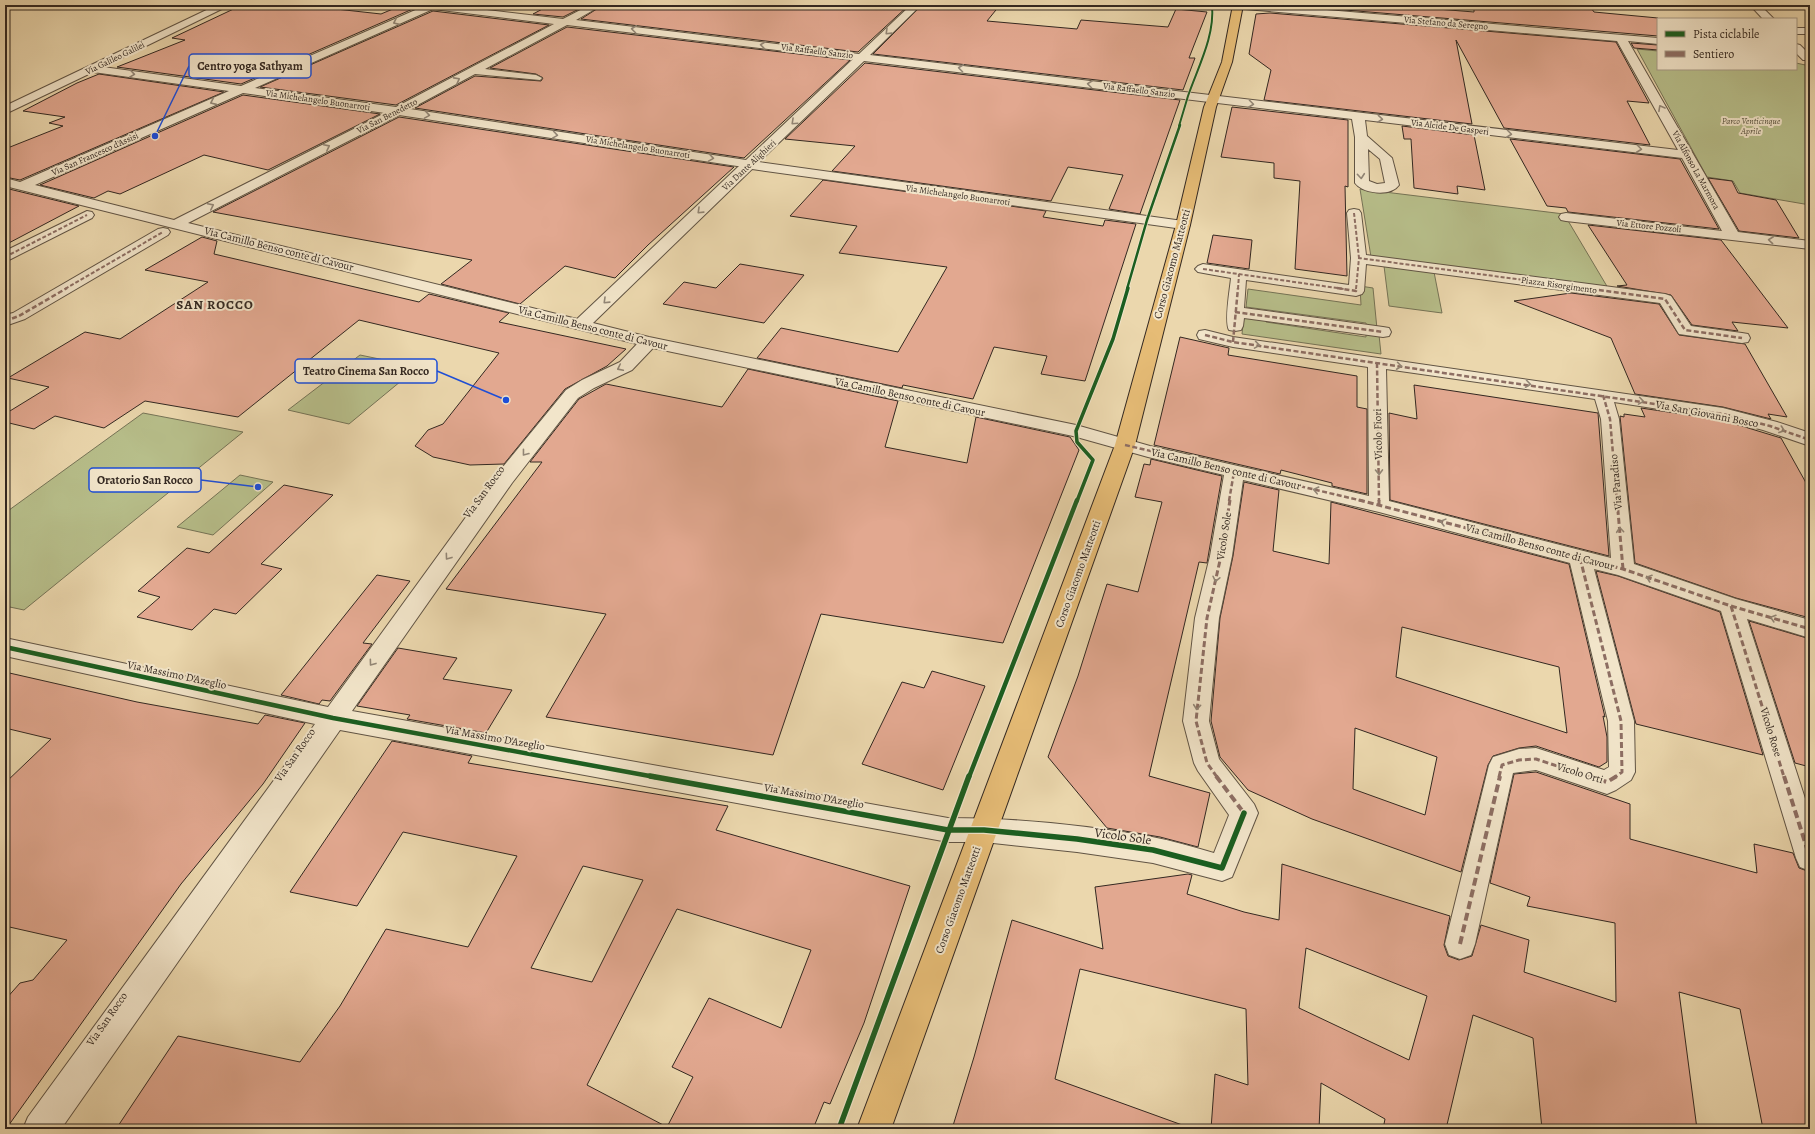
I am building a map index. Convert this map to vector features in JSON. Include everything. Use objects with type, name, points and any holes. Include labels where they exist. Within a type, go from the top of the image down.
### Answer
[{"type":"main road","name":"Corso Giacomo Matteotti","points":[[874,1129],[1125,445],[1183,224],[1213,99],[1226,62],[1238,5]]},
{"type":"street","name":"Via Galileo Galilei","points":[[5,110],[225,5]]},
{"type":"street","name":"Via San Benedetto","points":[[5,321],[19,316],[170,228],[475,71],[596,5]]},
{"type":"street","name":"Via Dante Alighieri","points":[[581,325],[916,5]]},
{"type":"street","name":"Via Stefano da Seregno","points":[[1233,5],[1657,40]]},
{"type":"street","points":[[1755,5],[1768,18]]},
{"type":"street","name":"Via Raffaello Sanzio","points":[[427,6],[863,56],[1213,99]]},
{"type":"street","name":"Via San Francesco d'Assisi","points":[[22,186],[427,6]]},
{"type":"street","points":[[1797,31],[1810,31]]},
{"type":"street","name":"Via Alfonso La Marmora","points":[[1620,37],[1732,235]]},
{"type":"street","points":[[1797,48],[1804,58]]},
{"type":"street","name":"Via Michelangelo Buonarroti","points":[[93,69],[398,111],[749,164],[767,168],[1183,224]]},
{"type":"street","points":[[475,71],[536,78]]},
{"type":"street","name":"Via Alcide De Gasperi","points":[[1213,99],[1687,155]]},
{"type":"street","points":[[1358,116],[1361,137]]},
{"type":"street","name":"Via Camillo Benso conte di Cavour","points":[[5,182],[170,228],[649,342],[1076,431],[1125,445],[1234,472],[1379,505],[1623,569],[1731,606],[1810,629]]},
{"type":"street","points":[[1203,269],[1356,291],[1359,258],[1354,213]]},
{"type":"street","points":[[5,257],[87,215]]},
{"type":"street","name":"Via Ettore Pozzoli","points":[[1566,217],[1732,235]]},
{"type":"street","points":[[1732,235],[1810,245]]},
{"type":"street","name":"Piazza Risorgimento","points":[[1359,258],[1665,299],[1685,330],[1742,338]]},
{"type":"street","points":[[1234,342],[1235,312],[1239,274]]},
{"type":"street","points":[[1235,312],[1383,332]]},
{"type":"street","points":[[1205,335],[1234,342],[1603,395]]},
{"type":"street","name":"Via San Rocco","points":[[40,1129],[505,478],[572,394],[588,384],[626,366],[649,342]]},
{"type":"street","name":"Vicolo Fiori","points":[[1377,363],[1379,505]]},
{"type":"street","name":"Via San Giovanni Bosco","points":[[1603,395],[1723,414],[1770,426],[1810,440]]},
{"type":"street","name":"Via Paradiso","points":[[1603,395],[1610,419],[1623,569]]},
{"type":"street","name":"Vicolo Sole","points":[[984,830],[1077,839],[1153,850],[1222,868],[1244,813],[1207,763],[1196,721],[1207,618],[1221,556],[1234,472]]},
{"type":"street","name":"Vicolo Orti","points":[[1460,944],[1502,765],[1519,760],[1536,759],[1607,782],[1622,772],[1621,721],[1580,558]]},
{"type":"street","name":"Vicolo Rose","points":[[1731,606],[1810,858]]},
{"type":"street","name":"Via Massimo D'Azeglio","points":[[5,647],[333,718],[948,830],[984,830]]},
{"type":"green space","name":"Parco Venticinque Aprile","points":[[1637,49],[1657,51],[1657,70],[1797,70],[1797,63],[1810,66],[1810,205],[1740,193],[1733,181],[1707,177]]},
{"type":"green space","points":[[1360,189],[1564,214],[1608,288],[1371,257]]},
{"type":"green space","points":[[1384,266],[1434,272],[1442,313],[1389,306]]},
{"type":"green space","points":[[1360,286],[1373,288],[1377,329],[1367,328],[1366,323],[1246,307],[1248,289],[1361,305]]},
{"type":"green space","points":[[1244,315],[1266,318],[1266,322],[1366,337],[1366,333],[1379,335],[1381,354],[1242,334]]},
{"type":"green space","points":[[360,355],[418,367],[349,424],[288,410]]},
{"type":"green space","points":[[143,413],[243,432],[24,610],[5,606],[5,513]]},
{"type":"green space","points":[[240,475],[273,482],[213,535],[177,527]]},
{"type":"building","points":[[242,5],[300,5],[381,14],[400,6],[415,8],[241,84],[117,67],[185,40],[172,38]]},
{"type":"building","points":[[550,5],[587,5],[563,17],[533,14]]},
{"type":"building","points":[[603,5],[909,5],[858,52],[581,19]]},
{"type":"building","points":[[922,5],[1000,5],[987,21],[1077,29],[1081,20],[1168,27],[1176,9],[1207,12],[1189,58],[1195,58],[1183,90],[873,54]]},
{"type":"building","points":[[1285,5],[1388,5],[1474,12],[1474,5],[1589,5],[1594,12],[1658,18],[1657,36]]},
{"type":"building","points":[[433,11],[549,25],[396,105],[260,87]]},
{"type":"building","points":[[1270,13],[1616,42],[1649,103],[1627,101],[1650,145],[1504,128],[1456,40],[1472,124],[1264,100],[1271,70],[1249,54],[1256,14]]},
{"type":"building","points":[[567,27],[850,60],[744,158],[415,108],[475,76],[541,81],[543,78],[536,74],[490,68]]},
{"type":"building","points":[[1631,43],[1657,45],[1657,50],[1634,48]]},
{"type":"building","points":[[865,63],[1180,100],[1140,214],[1109,209],[1123,175],[1068,167],[1051,201],[832,171],[855,146],[785,139]]},
{"type":"building","points":[[99,74],[224,92],[20,180],[5,177],[5,149],[63,126],[49,123],[65,117],[23,111],[77,83]]},
{"type":"building","points":[[243,95],[380,114],[268,170],[204,155],[120,194],[108,191],[94,198],[40,185]]},
{"type":"building","points":[[1232,107],[1348,120],[1348,187],[1345,186],[1347,276],[1295,269],[1300,181],[1274,178],[1274,163],[1221,157]]},
{"type":"building","points":[[399,117],[734,167],[648,245],[615,278],[565,266],[520,304],[441,284],[472,260],[213,212]]},
{"type":"building","points":[[1402,126],[1474,135],[1485,190],[1457,186],[1458,194],[1414,188],[1411,139],[1404,139]]},
{"type":"building","points":[[1510,139],[1680,159],[1719,229],[1568,212],[1566,208],[1547,206]]},
{"type":"building","points":[[1708,178],[1732,181],[1738,193],[1776,200],[1799,238],[1739,231]]},
{"type":"building","points":[[823,180],[1046,211],[1043,217],[1103,226],[1105,220],[1136,224],[1085,381],[1041,374],[1047,356],[994,347],[973,399],[903,385],[902,388],[757,358],[781,328],[898,352],[947,267],[839,253],[857,226],[790,216]]},
{"type":"building","points":[[5,188],[79,206],[5,245]]},
{"type":"building","points":[[1588,225],[1721,240],[1788,328],[1732,322],[1738,331],[1692,325],[1671,295],[1617,286],[1627,285]]},
{"type":"building","points":[[1213,235],[1252,240],[1249,269],[1207,263]]},
{"type":"building","points":[[202,237],[217,241],[214,254],[419,302],[429,294],[509,313],[499,322],[626,349],[607,366],[565,389],[504,464],[470,465],[433,457],[415,446],[428,430],[443,424],[499,353],[359,320],[238,417],[145,401],[104,428],[55,416],[34,429],[5,422],[5,414],[49,387],[8,378],[85,332],[120,339],[208,282],[145,270]]},
{"type":"building","points":[[740,264],[804,275],[764,323],[663,304],[684,282],[716,288]]},
{"type":"building","points":[[1571,293],[1659,304],[1679,335],[1745,344],[1787,417],[1768,414],[1771,419],[1723,407],[1635,394],[1611,338],[1514,301]]},
{"type":"building","points":[[1180,337],[1229,348],[1228,355],[1357,376],[1357,407],[1367,409],[1367,494],[1332,486],[1332,483],[1281,470],[1280,474],[1154,445]]},
{"type":"building","points":[[748,369],[898,401],[885,447],[967,463],[976,417],[1070,437],[1079,450],[1003,643],[821,614],[773,755],[546,717],[606,614],[446,589],[542,462],[530,462],[579,399],[606,384],[722,407]]},
{"type":"building","points":[[1414,385],[1598,413],[1609,556],[1390,500],[1389,413],[1417,419]]},
{"type":"building","points":[[1641,408],[1722,420],[1781,438],[1810,490],[1810,618],[1736,598],[1635,563],[1620,416],[1624,417],[1624,414],[1645,417]]},
{"type":"building","points":[[1151,459],[1222,476],[1207,563],[1199,562],[1149,776],[1210,793],[1198,847],[1160,837],[1107,828],[1048,757],[1078,676],[1107,584],[1138,592],[1162,502],[1135,497],[1144,464],[1150,465]]},
{"type":"building","points":[[1244,482],[1279,490],[1273,551],[1329,564],[1331,502],[1569,564],[1605,717],[1603,716],[1607,737],[1607,762],[1599,767],[1536,746],[1519,748],[1493,756],[1488,765],[1461,872],[1312,819],[1248,790],[1220,757],[1211,721],[1220,618],[1233,556]],"holes":[[[1402,627],[1559,667],[1567,733],[1396,677]],[[1355,728],[1437,757],[1425,815],[1353,789]]]},
{"type":"building","points":[[284,485],[333,495],[261,564],[282,569],[236,614],[214,609],[192,630],[137,617],[160,597],[138,591],[187,548],[209,553]]},
{"type":"building","points":[[1596,571],[1618,576],[1720,612],[1763,755],[1636,724]]},
{"type":"building","points":[[377,575],[410,581],[363,643],[372,644],[330,701],[322,700],[319,704],[281,695]]},
{"type":"building","points":[[1749,621],[1810,639],[1810,767],[1795,763]]},
{"type":"building","points":[[398,648],[457,658],[443,679],[512,690],[486,733],[407,719],[410,715],[357,706]]},
{"type":"building","points":[[932,671],[985,686],[943,790],[862,764],[902,682],[924,688]]},
{"type":"building","points":[[5,672],[137,702],[258,724],[265,715],[305,723],[263,784],[181,884],[6,1129],[5,1000],[20,983],[33,980],[67,940],[5,926],[5,783],[51,739],[5,728]]},
{"type":"building","points":[[392,741],[472,756],[468,763],[728,806],[716,830],[910,886],[864,1023],[830,1104],[824,1102],[813,1129],[397,1129],[382,1125],[380,1129],[116,1129],[178,1036],[300,1062],[340,1006],[386,929],[468,947],[517,856],[403,832],[357,906],[290,892]],"holes":[[[583,866],[643,880],[592,982],[531,968]],[[677,909],[811,950],[781,1028],[709,998],[672,1067],[693,1077],[667,1127],[587,1085]]]},
{"type":"building","points":[[1536,772],[1630,804],[1630,839],[1757,873],[1754,844],[1793,853],[1799,868],[1810,872],[1810,1129],[1763,1129],[1740,1009],[1679,992],[1697,1129],[1542,1129],[1533,1038],[1473,1015],[1446,1129],[1383,1129],[1385,1119],[1321,1083],[1319,1129],[1211,1129],[1215,1074],[1248,1085],[1246,1009],[1080,969],[1055,1079],[1185,1126],[1185,1129],[952,1129],[974,1057],[1012,920],[1103,949],[1095,887],[1188,874],[1192,875],[1187,894],[1244,912],[1279,920],[1282,864],[1450,916],[1444,945],[1448,956],[1459,960],[1472,956],[1481,925],[1529,940],[1524,972],[1616,1002],[1615,923],[1527,906],[1530,897],[1490,883],[1514,774]],"holes":[[[1306,948],[1427,996],[1409,1060],[1299,1008]]]},
{"type":"marked path","points":[[1354,213],[1359,258]]},
{"type":"marked path","points":[[5,257],[87,215]]},
{"type":"marked path","points":[[5,321],[19,316],[163,232]]},
{"type":"marked path","points":[[1203,269],[1356,291],[1359,258],[1665,299],[1685,330],[1742,338]]},
{"type":"marked path","points":[[1233,342],[1239,274]]},
{"type":"marked path","points":[[1235,312],[1383,332]]},
{"type":"marked path","points":[[1205,335],[1233,342],[1603,395],[1723,414],[1770,426],[1810,440]]},
{"type":"marked path","points":[[1377,363],[1379,505]]},
{"type":"marked path","points":[[1603,395],[1610,419],[1623,569]]},
{"type":"marked path","points":[[1125,445],[1379,505],[1623,569],[1731,606],[1810,629]]},
{"type":"marked path","points":[[1234,472],[1221,556],[1207,618],[1196,721],[1207,763],[1244,813]]},
{"type":"marked path","points":[[1460,944],[1502,765],[1519,760],[1536,759],[1607,782],[1622,772],[1621,721],[1580,558]]},
{"type":"marked path","points":[[1731,606],[1810,858]]},
{"type":"cycle path","points":[[839,1129],[948,830],[1093,460],[1077,442],[1076,431],[1113,339],[1147,220],[1188,96],[1201,64],[1213,16],[1212,5]]},
{"type":"cycle path","points":[[5,647],[333,718],[948,830],[984,830],[1077,839],[1153,850],[1222,868],[1244,813]]},
{"type":"place","name":"Centro yoga Sathyam","points":[[155,136]]},
{"type":"place","name":"Teatro Cinema San Rocco","points":[[506,400]]},
{"type":"place","name":"Oratorio San Rocco","points":[[258,487]]},
{"type":"district","name":"SAN ROCCO","points":[[215,304]]}]
